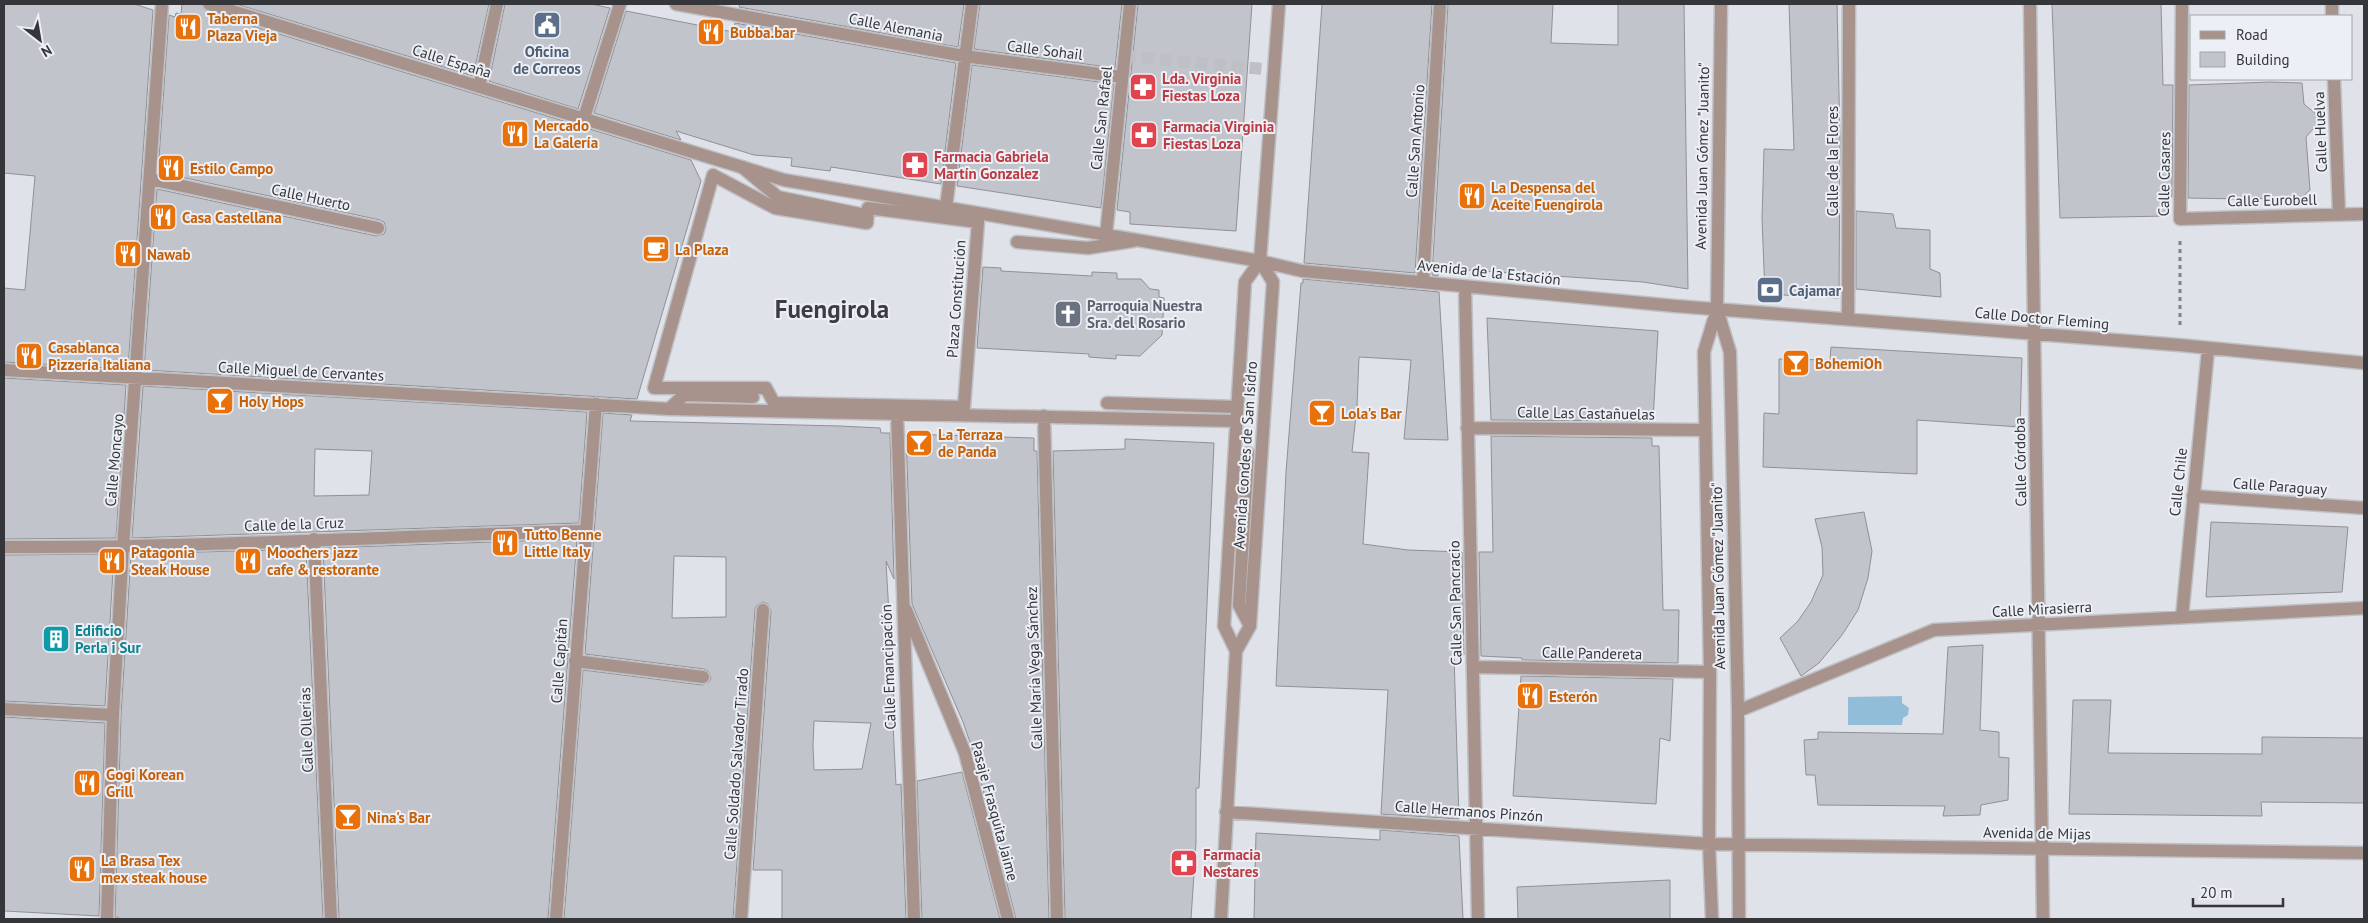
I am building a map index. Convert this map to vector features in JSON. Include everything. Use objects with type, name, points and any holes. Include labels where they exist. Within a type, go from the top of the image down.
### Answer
[{"type":"street","name":"Calle Moncayo","points":[[107,919],[114,715],[123,548],[137,378],[162,4]]},
{"type":"street","name":"Calle España","points":[[210,4],[784,180],[945,212]]},
{"type":"street","points":[[479,86],[497,4]]},
{"type":"street","points":[[584,118],[620,4]]},
{"type":"street","name":"Calle Alemania","points":[[676,4],[699,5],[964,56]]},
{"type":"street","points":[[945,212],[972,4]]},
{"type":"street","name":"Calle San Rafael","points":[[1106,235],[1130,4]]},
{"type":"street","points":[[1260,262],[1279,4]]},
{"type":"street","name":"Calle San Antonio","points":[[1423,281],[1440,4]]},
{"type":"street","name":"Avenida Juan Gómez \"Juanito\"","points":[[1712,919],[1709,844],[1710,672],[1704,352],[1716,309],[1721,4]]},
{"type":"street","name":"Calle de la Flores","points":[[1848,319],[1849,4]]},
{"type":"street","name":"Calle Córdoba","points":[[2030,4],[2039,626],[2040,849],[2043,919]]},
{"type":"street","name":"Calle Casares","points":[[2180,218],[2182,4]]},
{"type":"street","name":"Calle Sohail","points":[[964,56],[1122,76]]},
{"type":"street","name":"Calle Huelva","points":[[2334,80],[2339,215]]},
{"type":"street","points":[[742,167],[778,196],[860,214]]},
{"type":"street","name":"Plaza Constitución","points":[[713,175],[775,208],[867,223],[868,208],[945,212],[978,222],[964,407],[774,403],[766,388],[654,388],[713,175]]},
{"type":"street","name":"Calle Huerto","points":[[150,179],[378,228]]},
{"type":"street","name":"Avenida de la Estación","points":[[945,212],[1106,235],[1302,271],[1716,309]]},
{"type":"street","name":"Calle Eurobell","points":[[2180,218],[2364,214]]},
{"type":"street","points":[[1018,242],[1088,248],[1136,240]]},
{"type":"street","name":"Avenida Condes de San Isidro","points":[[1221,919],[1236,651],[1250,626],[1274,282],[1260,262],[1245,282],[1236,421],[1224,626],[1236,651]]},
{"type":"street","name":"Calle San Pancracio","points":[[1466,287],[1467,428],[1478,919]]},
{"type":"street","name":"Avenida Juan Gómez \"Juanito\"","points":[[1716,309],[1730,352],[1738,711],[1739,919]]},
{"type":"street","name":"Calle Doctor Fleming","points":[[1716,309],[2179,345],[2208,350],[2364,363]]},
{"type":"street","name":"Calle Chile","points":[[2182,617],[2208,350]]},
{"type":"street","name":"Calle Miguel de Cervantes","points":[[4,370],[668,409],[1236,421]]},
{"type":"street","points":[[668,409],[684,395],[753,397]]},
{"type":"street","points":[[1107,403],[1237,407]]},
{"type":"street","name":"Calle Capitán","points":[[556,919],[596,404]]},
{"type":"street","name":"Calle Emancipación","points":[[897,414],[914,919]]},
{"type":"street","name":"Calle María Vega Sánchez","points":[[1044,416],[1057,919]]},
{"type":"street","name":"Calle Las Castañuelas","points":[[1467,428],[1705,430]]},
{"type":"street","points":[[1248,454],[1239,604],[1250,626]]},
{"type":"street","name":"Calle Paraguay","points":[[2193,496],[2364,508]]},
{"type":"street","name":"Calle de la Cruz","points":[[4,547],[123,548],[314,539],[585,531]]},
{"type":"street","name":"Calle Ollerías","points":[[314,539],[331,919]]},
{"type":"street","name":"Pasaje Frasquita Jaime","points":[[902,601],[965,753],[1008,919]]},
{"type":"street","name":"Calle Mirasierra","points":[[1738,711],[1934,630],[2364,608]]},
{"type":"street","name":"Calle Soldado Salvador Tirado","points":[[742,919],[763,610]]},
{"type":"street","points":[[576,662],[703,677]]},
{"type":"street","name":"Calle Pandereta","points":[[1473,667],[1710,672]]},
{"type":"street","points":[[4,709],[114,715]]},
{"type":"street","name":"Calle Hermanos Pinzón","points":[[1226,812],[1709,844]]},
{"type":"street","name":"Avenida de Mijas","points":[[1709,844],[2364,853]]},
{"type":"path","name":"Calle Casares","points":[[2179,345],[2180,218]]},
{"type":"water","points":[[1902,696],[1902,703],[1909,708],[1908,715],[1903,718],[1902,725],[1848,725],[1848,697]]},
{"type":"building","points":[[4,4],[134,4],[153,10],[128,369],[4,362],[4,288],[25,290],[35,176],[4,173]]},
{"type":"building","points":[[182,4],[201,4],[207,12],[691,160],[701,181],[637,399],[144,370],[157,189],[376,236],[384,234],[386,229],[384,222],[380,220],[158,172],[169,15],[175,17],[176,13],[181,14]]},
{"type":"building","points":[[236,4],[489,4],[473,76]]},
{"type":"building","points":[[505,4],[591,4],[610,8],[578,109],[489,81]]},
{"type":"building","points":[[740,4],[964,4],[958,47],[739,7]]},
{"type":"building","points":[[980,4],[1122,4],[1115,68],[974,49]]},
{"type":"building","points":[[1138,4],[1252,4],[1236,231],[1130,224],[1130,212],[1117,210]]},
{"type":"building","points":[[1322,4],[1432,4],[1415,273],[1304,263]]},
{"type":"building","points":[[1448,4],[1553,4],[1551,43],[1618,45],[1618,4],[1684,4],[1688,289],[1643,282],[1438,268],[1438,276],[1432,275]]},
{"type":"building","points":[[1789,4],[1837,4],[1840,138],[1839,298],[1765,294],[1762,218],[1764,149],[1794,150]]},
{"type":"building","points":[[2052,4],[2161,4],[2163,85],[2173,85],[2172,197],[2168,197],[2168,216],[2060,218]]},
{"type":"building","points":[[626,11],[733,32],[735,23],[956,63],[941,184],[831,167],[830,171],[791,166],[792,158],[754,155],[676,131],[681,140],[594,113]]},
{"type":"building","points":[[972,65],[1114,84],[1101,208],[957,186]]},
{"type":"building","points":[[2270,82],[2302,83],[2304,104],[2322,119],[2306,137],[2310,190],[2302,197],[2253,199],[2246,204],[2241,199],[2188,198],[2189,85]]},
{"type":"building","points":[[1856,211],[1893,214],[1896,228],[1930,230],[1930,269],[1940,273],[1941,297],[1856,289]]},
{"type":"building","name":"Parroquia Nuestra Sra. del Rosario","points":[[983,267],[1001,268],[1001,271],[1092,276],[1092,272],[1117,273],[1117,279],[1141,279],[1150,289],[1159,290],[1159,297],[1164,298],[1162,335],[1140,356],[1116,355],[1116,359],[1089,357],[1089,354],[977,348]]},
{"type":"building","points":[[1303,279],[1439,292],[1448,440],[1404,439],[1411,360],[1359,357],[1357,406],[1352,452],[1369,453],[1363,544],[1408,550],[1462,552],[1464,655],[1454,655],[1459,819],[1381,814],[1388,690],[1276,686],[1286,472],[1301,283],[1303,283]]},
{"type":"building","points":[[1487,318],[1658,331],[1653,421],[1491,420]]},
{"type":"building","points":[[1831,347],[2022,358],[2020,427],[1917,420],[1917,474],[1763,467],[1764,413],[1779,414],[1779,359],[1830,360]]},
{"type":"building","points":[[4,378],[126,385],[116,538],[4,539]]},
{"type":"building","points":[[143,386],[587,412],[579,523],[132,538]],"holes":[[[315,449],[372,451],[369,495],[314,496]]]},
{"type":"building","points":[[603,413],[632,415],[630,421],[840,426],[880,428],[881,433],[890,433],[894,579],[886,561],[895,724],[893,724],[896,785],[901,784],[906,919],[782,919],[782,870],[753,870],[771,611],[768,604],[763,602],[757,605],[755,609],[733,919],[564,919],[583,670],[702,685],[709,682],[711,678],[708,671],[704,669],[585,654]],"holes":[[[674,556],[726,557],[726,617],[672,618]],[[814,721],[871,723],[862,769],[814,770]]]},
{"type":"building","points":[[906,434],[1034,438],[1034,451],[1037,451],[1049,919],[1016,919],[973,751],[963,722],[912,604]]},
{"type":"building","points":[[1491,436],[1652,438],[1652,446],[1659,446],[1663,610],[1679,610],[1678,663],[1522,660],[1522,658],[1481,656],[1479,552],[1493,552]]},
{"type":"building","points":[[1125,439],[1214,443],[1199,788],[1196,788],[1196,843],[1191,919],[1065,919],[1053,451],[1125,449]]},
{"type":"building","points":[[1864,512],[1872,551],[1868,578],[1858,610],[1842,635],[1819,663],[1801,676],[1780,638],[1798,621],[1811,602],[1823,575],[1822,547],[1815,519]]},
{"type":"building","points":[[2211,522],[2348,527],[2342,592],[2206,597]]},
{"type":"building","points":[[577,539],[548,919],[339,919],[323,548]]},
{"type":"building","points":[[306,549],[323,919],[118,919],[118,917],[115,917],[121,715],[131,554]]},
{"type":"building","name":"Edificio Perla i Sur","points":[[114,554],[105,706],[4,701],[4,555]]},
{"type":"building","points":[[1983,645],[1980,730],[1999,732],[1999,757],[2009,758],[2008,800],[1981,805],[1980,815],[1943,816],[1945,806],[1818,805],[1815,775],[1806,775],[1804,740],[1818,739],[1818,732],[1943,734],[1948,647]]},
{"type":"building","points":[[1521,676],[1673,679],[1670,741],[1660,738],[1656,804],[1513,796]]},
{"type":"building","points":[[2073,700],[2111,700],[2108,753],[2262,754],[2262,737],[2364,738],[2364,803],[2261,802],[2262,816],[2069,814]]},
{"type":"building","points":[[4,717],[105,723],[99,916],[4,911]]},
{"type":"building","points":[[962,772],[1000,919],[922,919],[917,781]]},
{"type":"building","points":[[1380,830],[1459,836],[1463,919],[1254,919],[1256,833],[1380,840]]},
{"type":"building","points":[[1670,880],[1670,919],[1518,919],[1517,887]]},
{"type":"tunnel","points":[[1124,56],[1274,70]]},
{"type":"place","name":"Oficina de Correos","points":[[547,25]]},
{"type":"place","name":"Taberna Plaza Vieja","points":[[188,27]]},
{"type":"place","name":"Bubba.bar","points":[[711,32]]},
{"type":"place","name":"Lda. Virginia Fiestas Loza","points":[[1143,87]]},
{"type":"place","name":"Mercado La Galería","points":[[515,134]]},
{"type":"place","name":"Farmacia Virginia Fiestas Loza","points":[[1144,135]]},
{"type":"place","name":"Farmacia Gabriela Martín Gonzalez","points":[[915,165]]},
{"type":"place","name":"Estilo Campo","points":[[171,168]]},
{"type":"place","name":"La Despensa del Aceite Fuengirola","points":[[1472,196]]},
{"type":"place","name":"Casa Castellana","points":[[163,217]]},
{"type":"place","name":"La Plaza","points":[[656,249]]},
{"type":"place","name":"Nawab","points":[[128,254]]},
{"type":"place","name":"Cajamar","points":[[1770,290]]},
{"type":"place","name":"Parroquia Nuestra Sra. del Rosario","points":[[1068,314]]},
{"type":"place","name":"Casablanca Pizzería Italiana","points":[[29,356]]},
{"type":"place","name":"BohemiOh","points":[[1796,363]]},
{"type":"place","name":"Holy Hops","points":[[220,401]]},
{"type":"place","name":"Lola's Bar","points":[[1322,413]]},
{"type":"place","name":"La Terraza de Panda","points":[[919,443]]},
{"type":"place","name":"Tutto Benne Little Italy","points":[[505,543]]},
{"type":"place","name":"Patagonia Steak House","points":[[112,561]]},
{"type":"place","name":"Moochers jazz cafe & restorante","points":[[248,561]]},
{"type":"place","name":"Edificio Perla i Sur","points":[[56,639]]},
{"type":"place","name":"Esterón","points":[[1530,696]]},
{"type":"place","name":"Gogi Korean Grill","points":[[87,783]]},
{"type":"place","name":"Nina's Bar","points":[[348,817]]},
{"type":"place","name":"Farmacia Nestares","points":[[1184,863]]},
{"type":"place","name":"La Brasa Tex mex steak house","points":[[82,869]]},
{"type":"district","name":"Fuengirola","points":[[832,309]]}]
